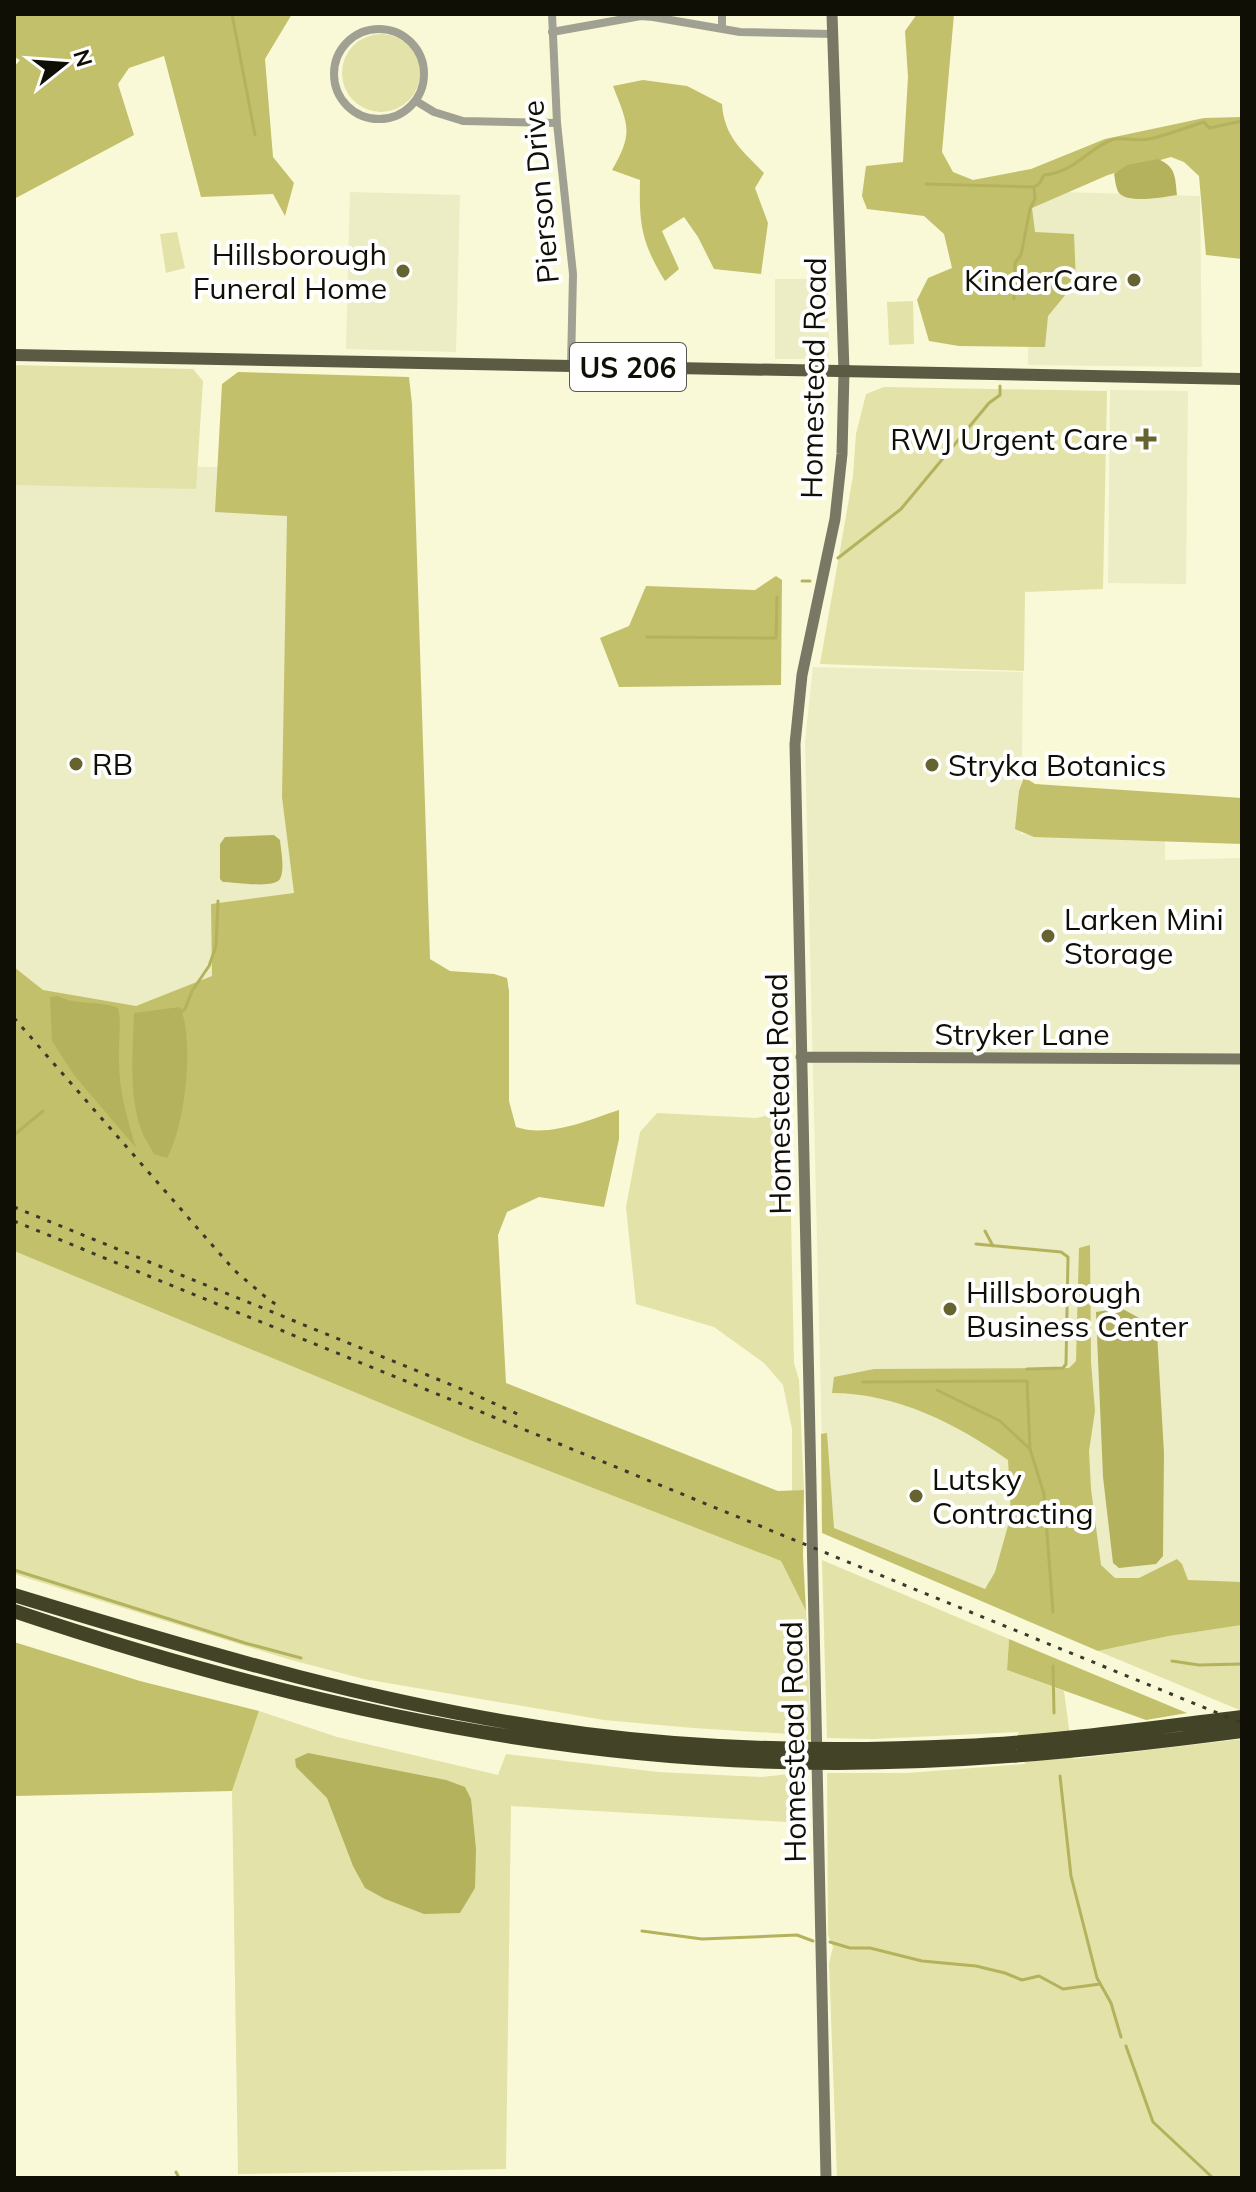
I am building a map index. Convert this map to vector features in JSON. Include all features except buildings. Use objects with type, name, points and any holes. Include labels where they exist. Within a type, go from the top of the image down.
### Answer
[{"type":"highway","points":[[14,1595],[222,1658],[429,1709],[588,1734],[713,1745],[779,1755]]},
{"type":"highway","points":[[14,1611],[184,1665],[375,1712],[447,1727],[654,1755],[965,1760],[1242,1731]]},
{"type":"highway","points":[[851,1756],[1242,1717]]},
{"type":"main road","name":"US 206","points":[[14,355],[1242,379]]},
{"type":"street","name":"Pierson Drive","points":[[552,14],[557,123],[573,274],[571,366]]},
{"type":"street","points":[[722,14],[722,29]]},
{"type":"street","name":"Homestead Road","points":[[826,2178],[796,726],[804,659],[832,534],[839,487],[844,371],[832,14]]},
{"type":"street","points":[[552,32],[641,16],[740,32],[833,34]]},
{"type":"street","points":[[365,31],[393,31],[406,37],[423,60],[423,88],[416,101],[405,112],[391,118],[375,119],[360,115],[347,106],[338,94],[334,79],[335,63],[341,49],[365,31]]},
{"type":"street","points":[[416,101],[450,119],[557,123]]},
{"type":"street","name":"Stryker Lane","points":[[801,1057],[1242,1059]]},
{"type":"shaded area","points":[[14,14],[292,14],[265,59],[273,157],[294,183],[285,216],[273,194],[201,197],[164,56],[129,68],[118,84],[134,135],[14,199],[14,67],[20,60],[14,57]]},
{"type":"shaded area","points":[[917,14],[954,14],[942,152],[953,172],[973,180],[1031,169],[1105,139],[1204,118],[1242,117],[1242,259],[1206,255],[1199,176],[1184,162],[1171,157],[1108,175],[1032,208],[1035,232],[1074,234],[1076,282],[1048,316],[1045,347],[959,346],[929,341],[917,300],[928,278],[952,268],[944,234],[924,216],[867,209],[862,196],[866,166],[903,162],[908,77],[905,31]]},
{"type":"shaded area","points":[[381,34],[396,37],[408,46],[417,58],[420,73],[417,88],[408,100],[396,109],[381,112],[366,109],[354,100],[345,88],[342,73],[345,58],[354,46],[366,37]]},
{"type":"shaded area","points":[[643,80],[687,86],[722,104],[731,135],[764,173],[755,188],[768,223],[761,274],[714,269],[684,217],[662,231],[679,269],[665,281],[643,232],[640,180],[612,170],[626,137],[625,120],[613,86]]},
{"type":"shaded area","points":[[1158,159],[1174,173],[1177,195],[1138,199],[1119,193],[1114,174],[1127,165]]},
{"type":"shaded area","points":[[1028,191],[1200,196],[1202,367],[1028,365]]},
{"type":"shaded area","points":[[350,192],[460,195],[456,352],[346,349]]},
{"type":"shaded area","points":[[177,232],[185,268],[166,273],[160,234]]},
{"type":"shaded area","points":[[775,279],[828,279],[829,359],[775,359]]},
{"type":"shaded area","points":[[913,301],[914,344],[889,345],[887,302]]},
{"type":"shaded area","points":[[14,365],[193,369],[203,381],[196,489],[14,485]]},
{"type":"shaded area","points":[[238,372],[409,377],[430,959],[450,971],[507,978],[509,1101],[516,1127],[555,1129],[619,1110],[619,1139],[604,1207],[539,1197],[507,1212],[498,1235],[506,1383],[778,1491],[804,1490],[806,1611],[781,1561],[472,1441],[14,1251],[14,967],[43,990],[136,1006],[212,976],[211,904],[294,893],[282,797],[287,516],[215,512],[222,384]]},
{"type":"shaded area","points":[[884,387],[1107,391],[1103,589],[1025,592],[1024,671],[820,664],[853,476],[856,434],[866,394]]},
{"type":"shaded area","points":[[1110,390],[1188,391],[1186,584],[1108,583]]},
{"type":"shaded area","points":[[14,463],[300,469],[298,905],[213,1009],[41,1010],[14,988]]},
{"type":"shaded area","points":[[776,576],[782,580],[781,685],[619,687],[600,638],[629,626],[646,586],[755,590]]},
{"type":"shaded area","points":[[813,667],[1023,672],[1021,834],[1165,836],[1165,860],[1242,858],[1242,1609],[1014,1608],[824,1530],[805,742]]},
{"type":"shaded area","points":[[1024,777],[1035,784],[1242,798],[1242,844],[1034,837],[1015,829],[1019,791]]},
{"type":"shaded area","points":[[274,835],[280,840],[280,879],[270,884],[254,884],[223,882],[220,879],[220,844],[225,837]]},
{"type":"shaded area","points":[[50,997],[118,1008],[120,1083],[136,1148],[74,1075],[52,1041]]},
{"type":"shaded area","points":[[180,1007],[187,1040],[186,1083],[179,1126],[167,1158],[154,1154],[138,1118],[132,1073],[134,1013]]},
{"type":"shaded area","points":[[786,1093],[794,1363],[799,1380],[804,1490],[792,1491],[792,1429],[783,1385],[764,1363],[714,1327],[636,1304],[626,1207],[640,1132],[657,1113],[756,1118],[776,1114]]},
{"type":"shaded area","points":[[1090,1245],[1091,1362],[1095,1411],[1089,1451],[1101,1565],[1115,1578],[1139,1578],[1177,1559],[1188,1580],[1242,1582],[1242,1625],[1098,1651],[822,1533],[821,1434],[827,1433],[834,1528],[985,1589],[995,1572],[1011,1515],[1008,1460],[968,1434],[925,1413],[879,1398],[832,1393],[834,1377],[874,1369],[1069,1368],[1076,1361],[1079,1248]]},
{"type":"shaded area","points":[[14,1251],[472,1441],[781,1561],[806,1611],[811,1740],[796,1740],[789,1734],[604,1720],[364,1679],[291,1660],[14,1574]]},
{"type":"shaded area","points":[[1121,1308],[1150,1324],[1157,1333],[1164,1453],[1163,1556],[1156,1564],[1119,1568],[1113,1563],[1103,1477],[1096,1312]]},
{"type":"shaded area","points":[[822,1560],[1009,1639],[1007,1670],[1064,1691],[1073,1759],[1242,1739],[1242,2178],[837,2178],[829,1963],[833,1947],[828,1935],[827,1773],[907,1773],[1025,1764],[1018,1732],[873,1739],[827,1738]]},
{"type":"shaded area","points":[[1242,1625],[1242,1711],[1098,1651],[1169,1636]]},
{"type":"shaded area","points":[[1009,1639],[1187,1713],[1146,1720],[1007,1670]]},
{"type":"shaded area","points":[[14,1642],[140,1681],[259,1711],[232,1791],[14,1796]]},
{"type":"shaded area","points":[[259,1711],[337,1737],[498,1775],[506,1754],[658,1772],[761,1777],[806,1772],[804,1823],[511,1806],[506,2169],[238,2174],[232,1791]]},
{"type":"shaded area","points":[[308,1753],[446,1780],[465,1787],[471,1799],[476,1849],[475,1888],[460,1913],[424,1914],[365,1888],[353,1866],[327,1798],[296,1767],[295,1759]]},
{"type":"waterway","points":[[232,14],[255,135]]},
{"type":"waterway","points":[[926,184],[1034,187],[1044,175],[1072,166],[1111,140],[1144,140],[1204,122],[1209,128],[1242,121]]},
{"type":"waterway","points":[[1014,299],[1015,263],[1021,255],[1030,209],[1035,199],[1034,187]]},
{"type":"waterway","points":[[838,558],[901,509],[989,403],[1000,395],[1000,386]]},
{"type":"waterway","points":[[802,581],[810,581]]},
{"type":"waterway","points":[[647,637],[776,638],[777,597]]},
{"type":"waterway","points":[[182,1011],[209,966],[216,946],[218,901]]},
{"type":"waterway","points":[[14,1135],[43,1111]]},
{"type":"waterway","points":[[985,1231],[993,1246]]},
{"type":"waterway","points":[[976,1244],[1061,1252],[1068,1257],[1066,1364],[1063,1368],[1027,1369]]},
{"type":"waterway","points":[[863,1382],[1027,1381],[1030,1449]]},
{"type":"waterway","points":[[937,1390],[1000,1421],[1030,1449],[1044,1494],[1053,1612]]},
{"type":"waterway","points":[[14,1570],[301,1658]]},
{"type":"waterway","points":[[1172,1661],[1199,1665],[1242,1664]]},
{"type":"waterway","points":[[1053,1666],[1054,1713]]},
{"type":"waterway","points":[[1060,1776],[1071,1876],[1097,1978],[1111,2003],[1121,2037]]},
{"type":"waterway","points":[[642,1931],[702,1939],[797,1935],[813,1941]]},
{"type":"waterway","points":[[830,1942],[922,1961],[976,1966],[1022,1980],[1039,1976],[1063,1989],[1100,1984]]},
{"type":"waterway","points":[[1126,2046],[1153,2122],[1213,2178]]},
{"type":"waterway","points":[[176,2172],[179,2178]]},
{"type":"railway","points":[[14,1018],[234,1270],[282,1308]]},
{"type":"railway","points":[[14,1207],[524,1417]]},
{"type":"railway","points":[[14,1221],[1242,1723]]},
{"type":"place","name":"Hillsborough Funeral Home","points":[[403,271]]},
{"type":"place","name":"KinderCare","points":[[1134,280]]},
{"type":"place","name":"RWJ Urgent Care","points":[[1146,439]]},
{"type":"place","name":"RB","points":[[76,764]]},
{"type":"place","name":"Stryka Botanics","points":[[932,765]]},
{"type":"place","name":"Larken Mini Storage","points":[[1048,936]]},
{"type":"place","name":"Hillsborough Business Center","points":[[950,1309]]},
{"type":"place","name":"Lutsky Contracting","points":[[916,1496]]}]
